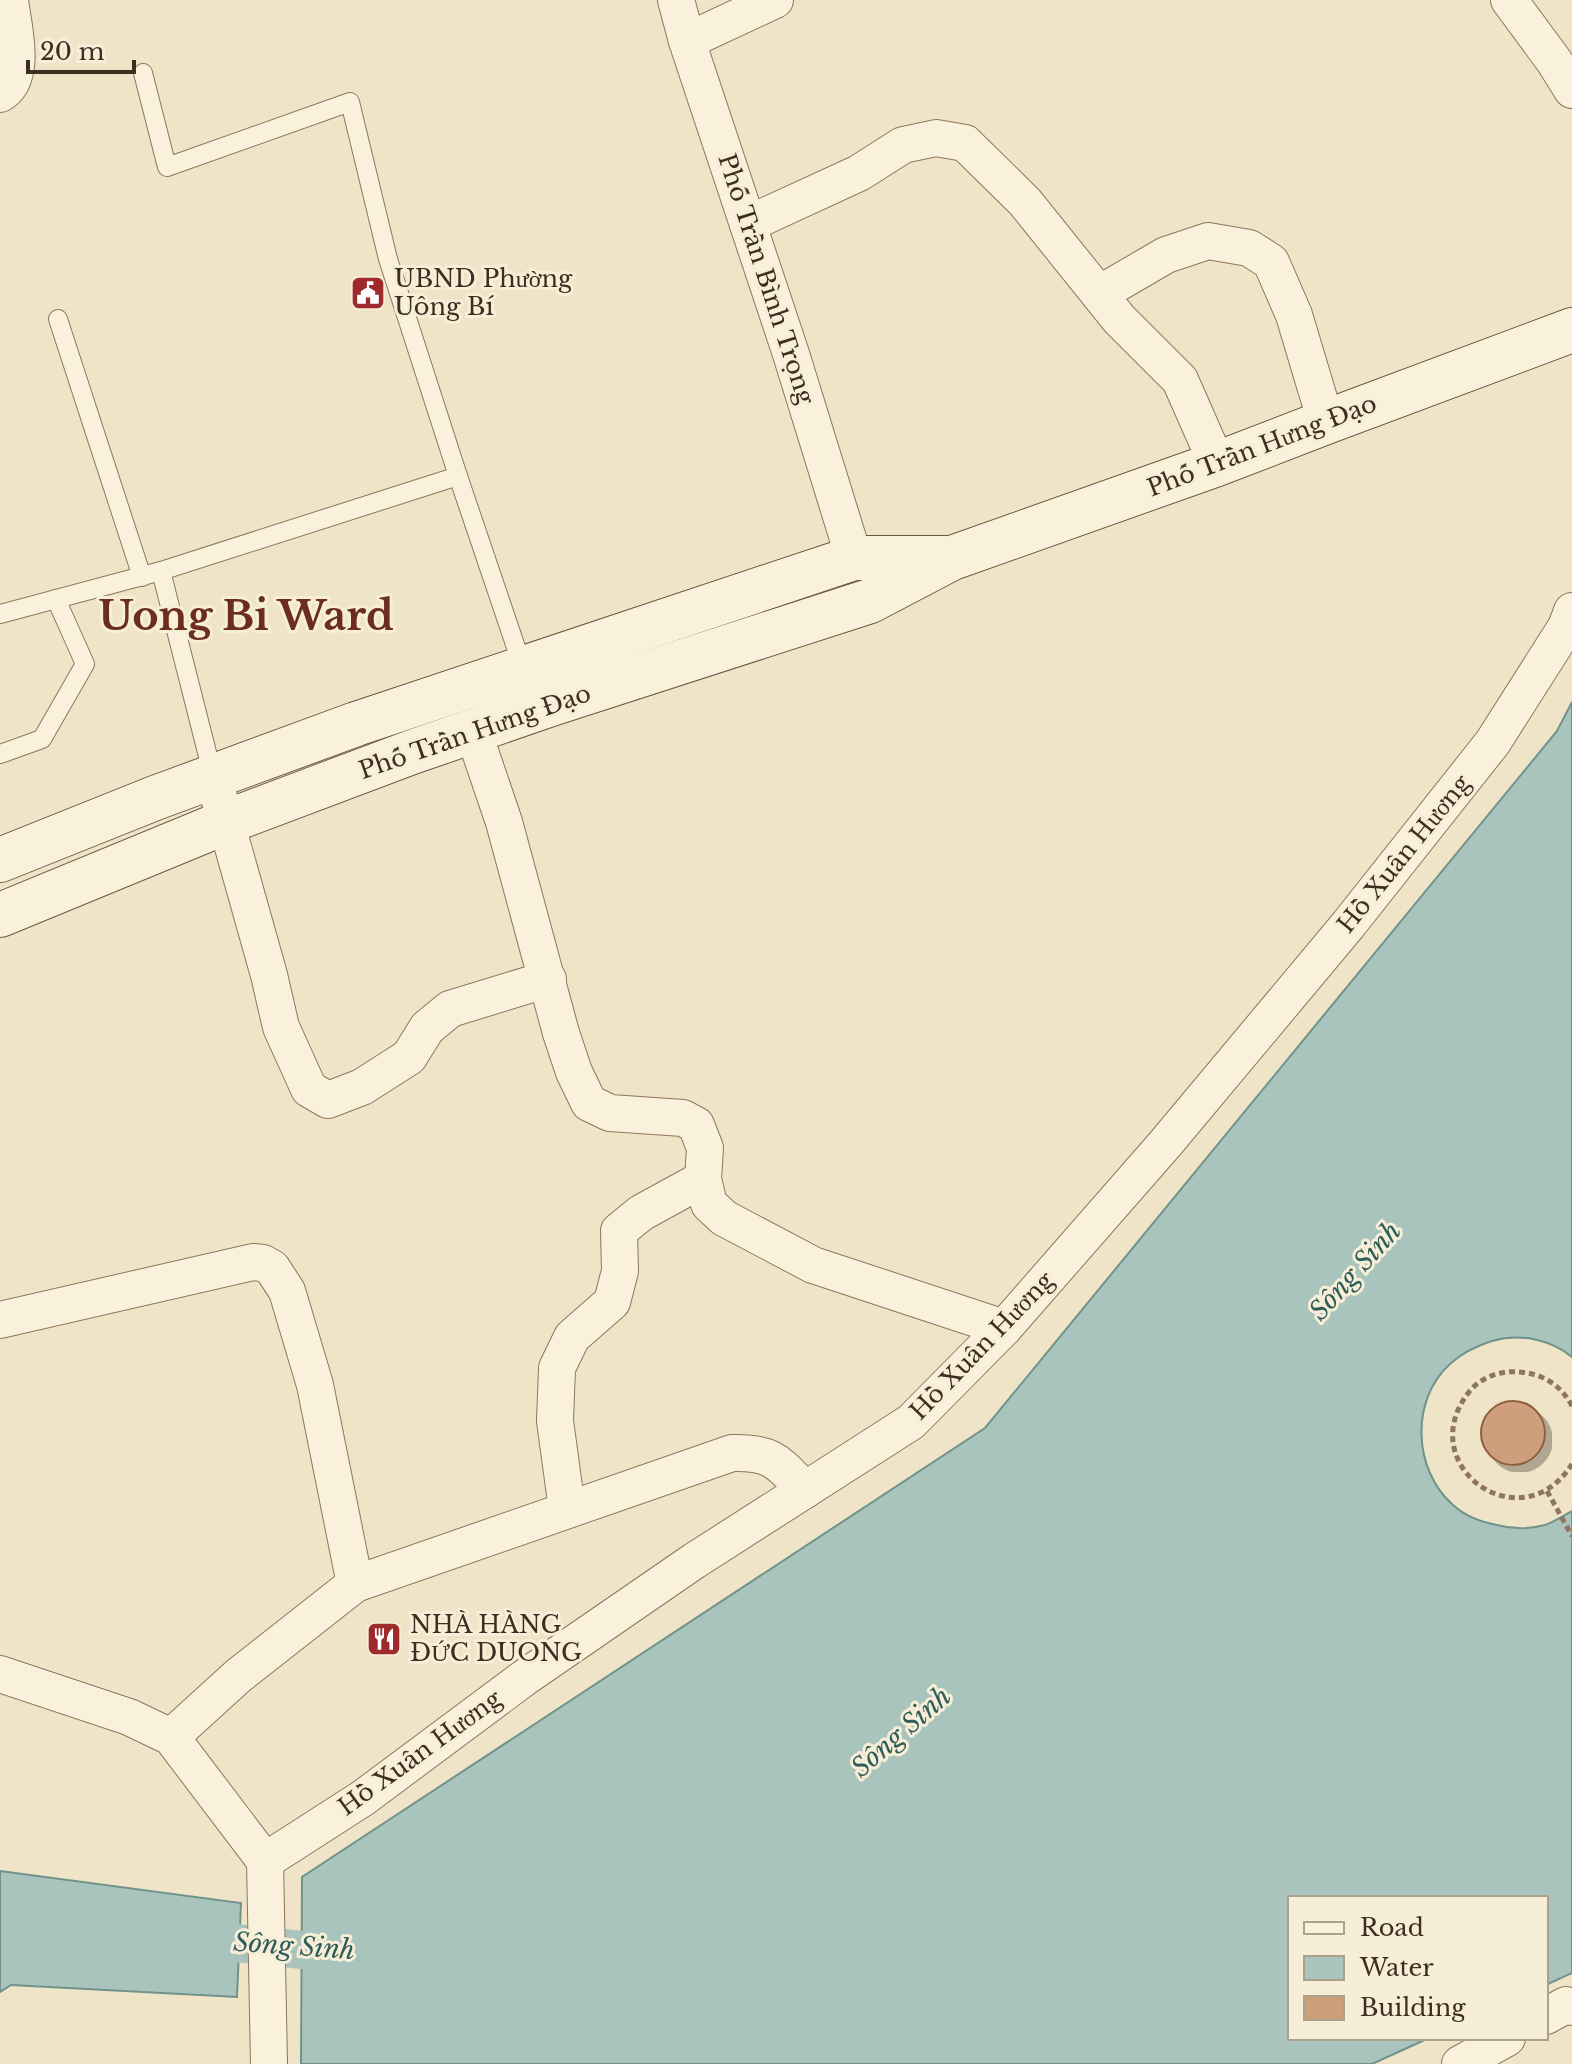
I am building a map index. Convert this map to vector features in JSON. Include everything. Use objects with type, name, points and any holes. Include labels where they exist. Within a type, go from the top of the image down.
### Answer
[{"type":"main road","name":"Phố Trần Hưng Đạo","points":[[0,915],[226,822],[473,731],[870,601],[952,558],[1217,464],[1572,330]]},
{"type":"main road","name":"Phố Trần Hưng Đạo","points":[[0,860],[213,776],[356,724],[854,558],[952,558]]},
{"type":"street","points":[[0,94],[6,91],[18,64],[10,0]]},
{"type":"street","name":"Phố Trần Bình Trọng","points":[[676,0],[854,558]]},
{"type":"street","points":[[687,41],[775,0]]},
{"type":"street","points":[[1509,0],[1572,90]]},
{"type":"street","points":[[748,224],[859,173],[903,145],[936,138],[965,143],[1025,202],[1119,319],[1180,380],[1217,464]]},
{"type":"street","points":[[1099,294],[1166,255],[1208,241],[1249,248],[1271,262],[1294,315],[1326,422]]},
{"type":"street","name":"Hồ Xuân Hương","points":[[265,1861],[363,1798],[550,1660],[694,1561],[911,1422],[1004,1328],[1165,1144],[1338,937],[1493,742],[1566,627],[1572,611]]},
{"type":"street","points":[[473,731],[504,822],[561,1033],[574,1072],[589,1103],[610,1113],[683,1118],[696,1125],[705,1148],[703,1179],[709,1204],[724,1218],[813,1265],[1004,1328]]},
{"type":"street","points":[[213,776],[281,1027],[309,1089],[328,1100],[362,1087],[409,1057],[427,1028],[450,1009],[548,979]]},
{"type":"street","points":[[567,1509],[555,1421],[557,1368],[572,1337],[612,1302],[620,1271],[619,1231],[641,1213],[703,1179]]},
{"type":"street","points":[[0,1320],[253,1262],[272,1268],[287,1291],[315,1385],[355,1584]]},
{"type":"street","points":[[171,1737],[238,1676],[355,1584],[732,1453],[754,1452],[775,1459],[805,1490]]},
{"type":"street","points":[[0,1674],[129,1717],[171,1737],[265,1861],[269,2064]]},
{"type":"street","points":[[1548,2015],[1566,2005],[1572,2007]]},
{"type":"street","points":[[1460,2064],[1503,2040]]},
{"type":"lane","points":[[143,73],[167,167],[350,102],[388,259],[523,668]]},
{"type":"lane","points":[[58,319],[142,577]]},
{"type":"lane","points":[[0,614],[142,577],[458,476]]},
{"type":"lane","points":[[161,571],[213,776]]},
{"type":"lane","points":[[0,754],[42,739],[85,664],[56,599]]},
{"type":"path","points":[[1572,1406],[1552,1382],[1533,1373],[1511,1371],[1490,1376],[1473,1387],[1460,1404],[1453,1423],[1453,1444],[1459,1463],[1471,1480],[1487,1492],[1507,1498],[1527,1498],[1547,1491],[1564,1477],[1572,1464]]},
{"type":"path","points":[[1547,1491],[1572,1536]]},
{"type":"water","points":[[1572,702],[1572,1357],[1544,1342],[1523,1338],[1492,1341],[1470,1350],[1459,1356],[1437,1379],[1428,1396],[1422,1435],[1430,1473],[1453,1505],[1468,1515],[1503,1526],[1527,1528],[1548,1524],[1572,1511],[1572,1973],[1548,1984],[1548,1896],[1288,1896],[1288,2040],[1425,2040],[1372,2064],[301,2064],[302,1877],[985,1428],[1557,731]]},
{"type":"water","points":[[0,1871],[241,1903],[237,1997],[11,1985],[0,1992]]},
{"type":"building","points":[[1513,1401],[1531,1407],[1539,1415],[1545,1433],[1539,1451],[1531,1459],[1513,1465],[1495,1459],[1487,1451],[1481,1433],[1487,1415],[1495,1407]]},
{"type":"waterway","name":"Sông Sinh","points":[[189,1938],[302,1950]]},
{"type":"place","name":"UBND Phường Uông Bí","points":[[368,293]]},
{"type":"place","name":"NHÀ HÀNG ĐỨC DUONG","points":[[384,1639]]},
{"type":"district","name":"Uong Bi Ward","points":[[246,616]]}]
